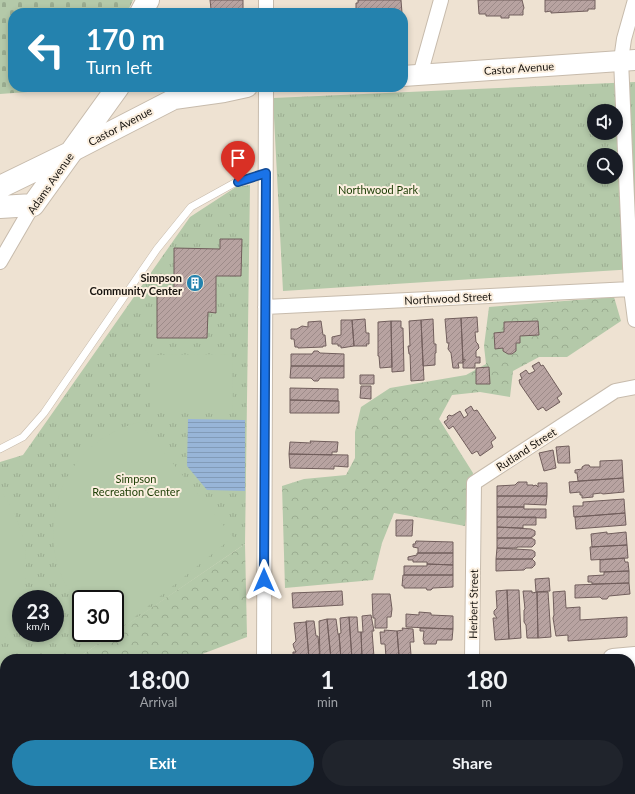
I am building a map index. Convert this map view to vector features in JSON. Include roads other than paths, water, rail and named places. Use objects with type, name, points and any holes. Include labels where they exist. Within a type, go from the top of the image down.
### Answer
[{"type":"main road","name":"Adams Avenue","points":[[33,205],[114,92]]},
{"type":"main road","name":"Castor Avenue","points":[[0,187],[71,152]]},
{"type":"main road","points":[[0,207],[33,205]]},
{"type":"street","points":[[411,75],[442,0]]},
{"type":"street","points":[[635,0],[624,38],[628,60],[631,289],[635,320]]},
{"type":"street","name":"Castor Avenue","points":[[411,75],[628,60]]},
{"type":"street","name":"Castor Avenue","points":[[71,152],[174,98],[224,92]]},
{"type":"street","points":[[264,654],[266,92]]},
{"type":"street","name":"Adams Avenue","points":[[0,262],[33,205]]},
{"type":"street","name":"Northwood Street","points":[[265,307],[631,289]]},
{"type":"street","name":"Rutland Street","points":[[474,548],[474,483],[615,392],[635,387]]},
{"type":"street","name":"Herbert Street","points":[[472,654],[474,548]]},
{"type":"lane","points":[[0,449],[23,437],[44,413],[157,249],[191,207],[238,182],[266,173]]},
{"type":"water","points":[[188,419],[245,420],[245,491],[207,490],[187,466]]},
{"type":"place","name":"Simpson Community Center","points":[[195,283]]},
{"type":"park label","name":"Northwood Park","points":[[378,189]]},
{"type":"park label","name":"Simpson Recreation Center","points":[[136,484]]}]
